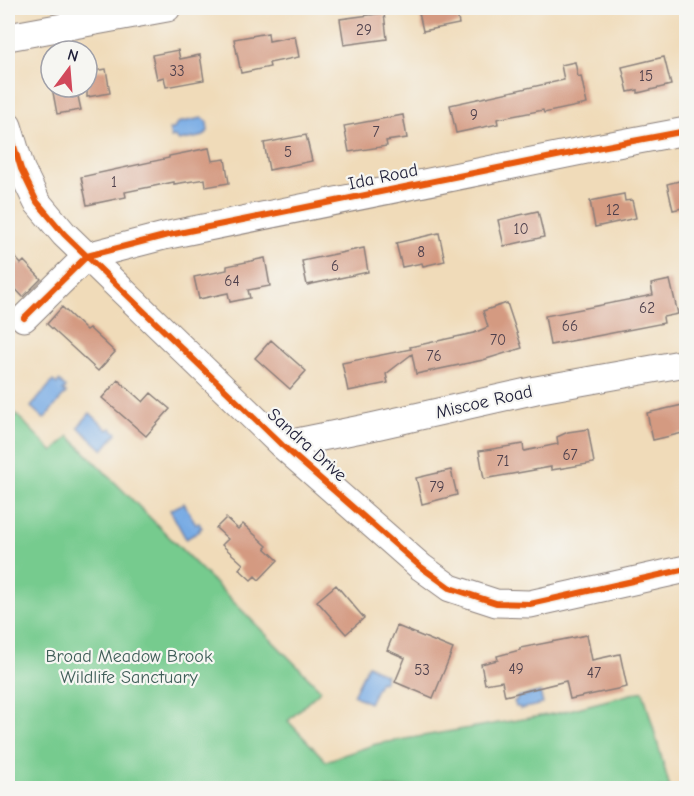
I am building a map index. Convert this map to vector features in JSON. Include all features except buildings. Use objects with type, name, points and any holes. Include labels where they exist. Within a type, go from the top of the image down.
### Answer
[{"type":"street","points":[[8,37],[167,8]]},
{"type":"street","name":"Sandra Drive","points":[[8,126],[21,169],[37,202],[63,234],[282,445],[421,567],[450,588],[496,603],[530,604],[687,569]]},
{"type":"street","name":"Ida Road","points":[[87,256],[164,236],[687,131]]},
{"type":"street","points":[[24,318],[87,256]]},
{"type":"street","name":"Miscoe Road","points":[[282,445],[536,390],[687,363]]},
{"type":"green space","name":"Broad Meadow Brook Wildlife Sanctuary","points":[[8,406],[53,452],[69,436],[321,690],[288,721],[326,761],[376,744],[558,713],[643,691],[670,788],[8,788]]},
{"type":"water","points":[[202,118],[207,122],[208,131],[204,136],[179,141],[175,137],[171,138],[169,129],[174,129],[177,123]]},
{"type":"water","points":[[53,381],[57,384],[59,381],[66,388],[63,391],[66,393],[44,419],[31,407]]},
{"type":"water","points":[[90,413],[108,430],[111,428],[117,433],[103,450],[78,427]]},
{"type":"water","points":[[184,503],[196,524],[199,523],[202,528],[186,539],[170,510]]},
{"type":"water","points":[[368,665],[386,675],[383,682],[380,681],[369,703],[353,695]]},
{"type":"water","points":[[540,692],[543,704],[520,709],[516,707],[514,701],[517,697]]},
{"type":"cycle path","points":[[8,126],[21,169],[37,202],[64,234],[282,445],[421,567],[450,588],[496,603],[530,604],[686,569]]},
{"type":"cycle path","points":[[24,318],[87,256],[164,236],[686,131]]}]
